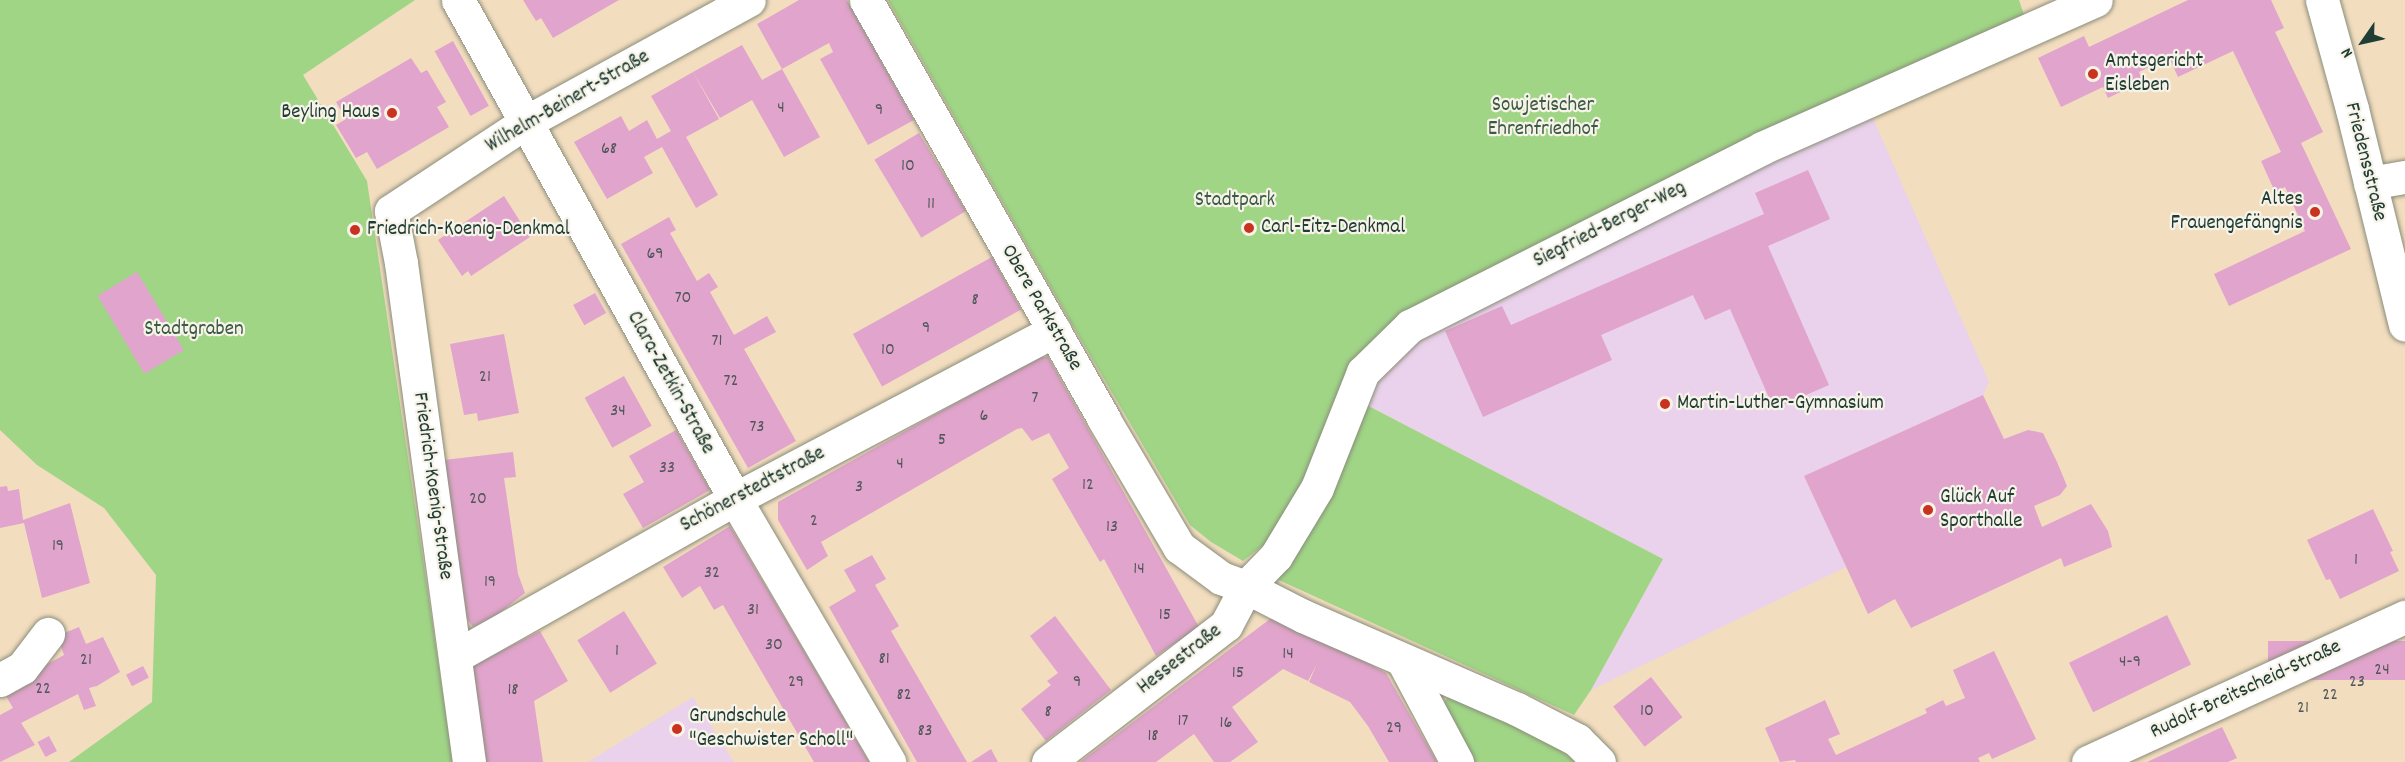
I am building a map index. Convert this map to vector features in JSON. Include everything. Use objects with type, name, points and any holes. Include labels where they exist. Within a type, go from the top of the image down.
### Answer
[{"type":"street","name":"Clara-Zetkin-Straße","points":[[458,0],[735,499],[889,762]]},
{"type":"street","name":"Wilhelm-Beinert-Straße","points":[[391,211],[526,122],[749,0]]},
{"type":"street","name":"Obere Parkstraße","points":[[866,0],[1179,547],[1221,578],[1246,587]]},
{"type":"street","name":"Siegfried-Berger-Weg","points":[[1246,587],[1276,556],[1317,488],[1363,372],[1410,326],[1762,148],[2096,0]]},
{"type":"street","name":"Friedensstraße","points":[[2322,0],[2405,325]]},
{"type":"street","points":[[2370,183],[2405,177]]},
{"type":"street","name":"Friedrich-Koenig-Straße","points":[[391,211],[401,263],[469,762]]},
{"type":"street","name":"Schönerstedtstraße","points":[[456,656],[735,499],[1054,331]]},
{"type":"street","points":[[1246,587],[1303,616],[1517,710],[1577,740],[1599,762]]},
{"type":"street","name":"Hessestraße","points":[[1048,762],[1226,625],[1246,587]]},
{"type":"street","name":"Rudolf-Breitscheid-Straße","points":[[2088,762],[2405,617]]},
{"type":"street","points":[[0,680],[22,668],[48,634]]},
{"type":"street","points":[[1403,661],[1457,762]]},
{"type":"shaded area","name":"Martin-Luther-Gymnasium","points":[[1868,107],[1989,382],[1983,395],[1804,476],[1846,567],[1591,690],[1663,559],[1353,398],[1404,339]]},
{"type":"shaded area","name":"Grundschule \"Geschwister Scholl\"","points":[[693,697],[734,762],[588,762]]},
{"type":"green space","name":"Stadtgraben","points":[[0,0],[415,0],[303,75],[367,181],[453,762],[69,762],[152,702],[156,575],[104,508],[37,465],[0,430]]},
{"type":"green space","name":"Stadtpark","points":[[888,0],[2019,0],[2026,21],[1408,322],[1266,543],[1243,561],[1211,542],[1190,525],[1070,321]]},
{"type":"green space","points":[[1353,398],[1663,559],[1591,690],[1574,715],[1261,572]]},
{"type":"green space","points":[[1453,692],[1542,736],[1576,762],[1467,762],[1438,709]]},
{"type":"building","points":[[523,0],[619,0],[553,38],[541,18],[536,21]]},
{"type":"building","points":[[799,0],[847,0],[914,120],[868,145],[820,59],[833,52],[829,43],[782,69],[757,24]]},
{"type":"building","name":"Amtsgericht Eisleben","points":[[2188,0],[2271,0],[2284,28],[2275,32],[2323,132],[2301,143],[2351,249],[2229,306],[2214,274],[2305,231],[2285,187],[2275,192],[2261,161],[2281,152],[2233,51],[2178,77],[2169,57],[2139,72],[2143,81],[2108,98],[2103,87],[2061,107],[2038,58],[2084,36],[2089,47]]},
{"type":"building","points":[[453,41],[489,106],[471,116],[435,51]]},
{"type":"building","points":[[742,45],[762,80],[782,69],[820,137],[784,157],[752,100],[720,118],[693,72]]},
{"type":"building","name":"Beyling Haus","points":[[411,58],[421,73],[427,70],[446,102],[437,107],[449,127],[377,169],[367,152],[356,158],[336,125],[346,119],[336,102]]},
{"type":"building","points":[[693,72],[719,119],[686,137],[718,195],[696,208],[662,147],[644,157],[653,173],[607,199],[574,142],[621,116],[629,131],[647,120],[657,139],[671,131],[651,96]]},
{"type":"building","points":[[919,133],[966,211],[921,238],[874,160]]},
{"type":"building","points":[[1808,170],[1830,219],[1768,246],[1829,385],[1774,409],[1730,309],[1705,320],[1693,295],[1601,335],[1612,360],[1483,417],[1445,331],[1502,306],[1511,325],[1764,214],[1755,193]]},
{"type":"building","points":[[504,196],[530,237],[471,276],[468,271],[462,276],[438,240]]},
{"type":"building","points":[[669,217],[676,230],[670,233],[697,281],[709,273],[718,287],[710,292],[734,335],[767,316],[776,332],[744,349],[796,441],[748,468],[621,244]]},
{"type":"building","points":[[992,257],[1021,309],[882,387],[853,334]]},
{"type":"building","points":[[137,272],[184,350],[144,374],[98,296]]},
{"type":"building","points":[[595,293],[606,313],[584,325],[573,305]]},
{"type":"building","points":[[504,334],[519,413],[478,421],[477,413],[464,415],[450,344]]},
{"type":"building","points":[[1038,357],[1048,357],[1199,627],[1156,656],[1104,559],[1100,562],[1052,479],[1069,468],[1049,433],[1032,441],[1022,428],[1017,429],[821,542],[828,556],[807,570],[778,520],[778,502]]},
{"type":"building","points":[[624,376],[652,426],[612,448],[585,398]]},
{"type":"building","name":"Glück Auf Sporthalle","points":[[1983,395],[2004,439],[2028,430],[2043,433],[2057,462],[2067,486],[2060,495],[2034,506],[2042,527],[2091,504],[2108,531],[2112,547],[2064,567],[2061,558],[1911,628],[1895,599],[1868,614],[1804,476]]},
{"type":"building","points":[[676,430],[710,490],[643,528],[623,494],[644,482],[629,456]]},
{"type":"building","points":[[513,452],[516,477],[504,478],[518,574],[525,593],[497,615],[473,627],[464,615],[444,460]]},
{"type":"building","points":[[7,486],[8,491],[19,489],[23,520],[70,503],[90,583],[42,598],[24,523],[0,528],[0,487]]},
{"type":"building","points":[[2373,509],[2393,551],[2390,552],[2399,571],[2340,599],[2330,579],[2326,580],[2307,540]]},
{"type":"building","points":[[730,526],[869,762],[814,762],[723,605],[714,610],[700,586],[682,598],[663,567]]},
{"type":"building","points":[[872,555],[886,579],[875,585],[899,626],[891,631],[967,762],[917,762],[829,607],[856,591],[844,570]]},
{"type":"building","points":[[624,611],[657,664],[610,693],[577,640]]},
{"type":"building","points":[[1278,613],[1386,673],[1437,762],[1389,762],[1368,726],[1350,702],[1309,682],[1317,664],[1308,681],[1283,669],[1232,707],[1258,742],[1230,762],[1214,762],[1194,734],[1156,762],[1080,762]]},
{"type":"building","points":[[2167,615],[2191,664],[2093,712],[2069,663]]},
{"type":"building","points":[[1055,616],[1111,690],[1046,741],[1021,709],[1051,685],[1047,681],[1058,673],[1030,636]]},
{"type":"building","points":[[79,627],[86,644],[103,637],[120,672],[97,686],[89,688],[96,706],[84,710],[78,694],[21,723],[35,745],[0,762],[0,715],[13,708],[3,691],[41,671],[40,668],[64,655],[57,636]]},
{"type":"building","points":[[540,631],[568,681],[534,701],[543,762],[485,762],[471,666]]},
{"type":"building","points":[[2268,641],[2405,641],[2405,680],[2268,680]]},
{"type":"building","points":[[1994,651],[2036,739],[1992,759],[1989,753],[1978,758],[1980,762],[1796,762],[1795,760],[1780,762],[1765,728],[1825,700],[1840,734],[1828,739],[1836,755],[1927,713],[1925,709],[1943,700],[1946,706],[1965,698],[1953,670]]},
{"type":"building","points":[[143,666],[149,678],[132,686],[126,675]]},
{"type":"building","points":[[1651,677],[1682,717],[1645,747],[1613,707]]},
{"type":"building","points":[[2222,727],[2237,758],[2228,762],[2147,762]]},
{"type":"building","points":[[49,736],[57,751],[46,757],[38,742]]},
{"type":"building","points":[[991,749],[998,762],[971,762]]},
{"type":"place","name":"Amtsgericht Eisleben","points":[[2093,74]]},
{"type":"place","name":"Beyling Haus","points":[[392,113]]},
{"type":"place","name":"Altes Frauengefängnis","points":[[2315,212]]},
{"type":"place","name":"Carl-Eitz-Denkmal","points":[[1249,228]]},
{"type":"place","name":"Friedrich-Koenig-Denkmal","points":[[355,230]]},
{"type":"place","name":"Martin-Luther-Gymnasium","points":[[1665,404]]},
{"type":"place","name":"Glück Auf Sporthalle","points":[[1928,510]]},
{"type":"place","name":"Grundschule \"Geschwister Scholl\"","points":[[677,729]]},
{"type":"park label","name":"Sowjetischer Ehrenfriedhof","points":[[1543,118]]}]
